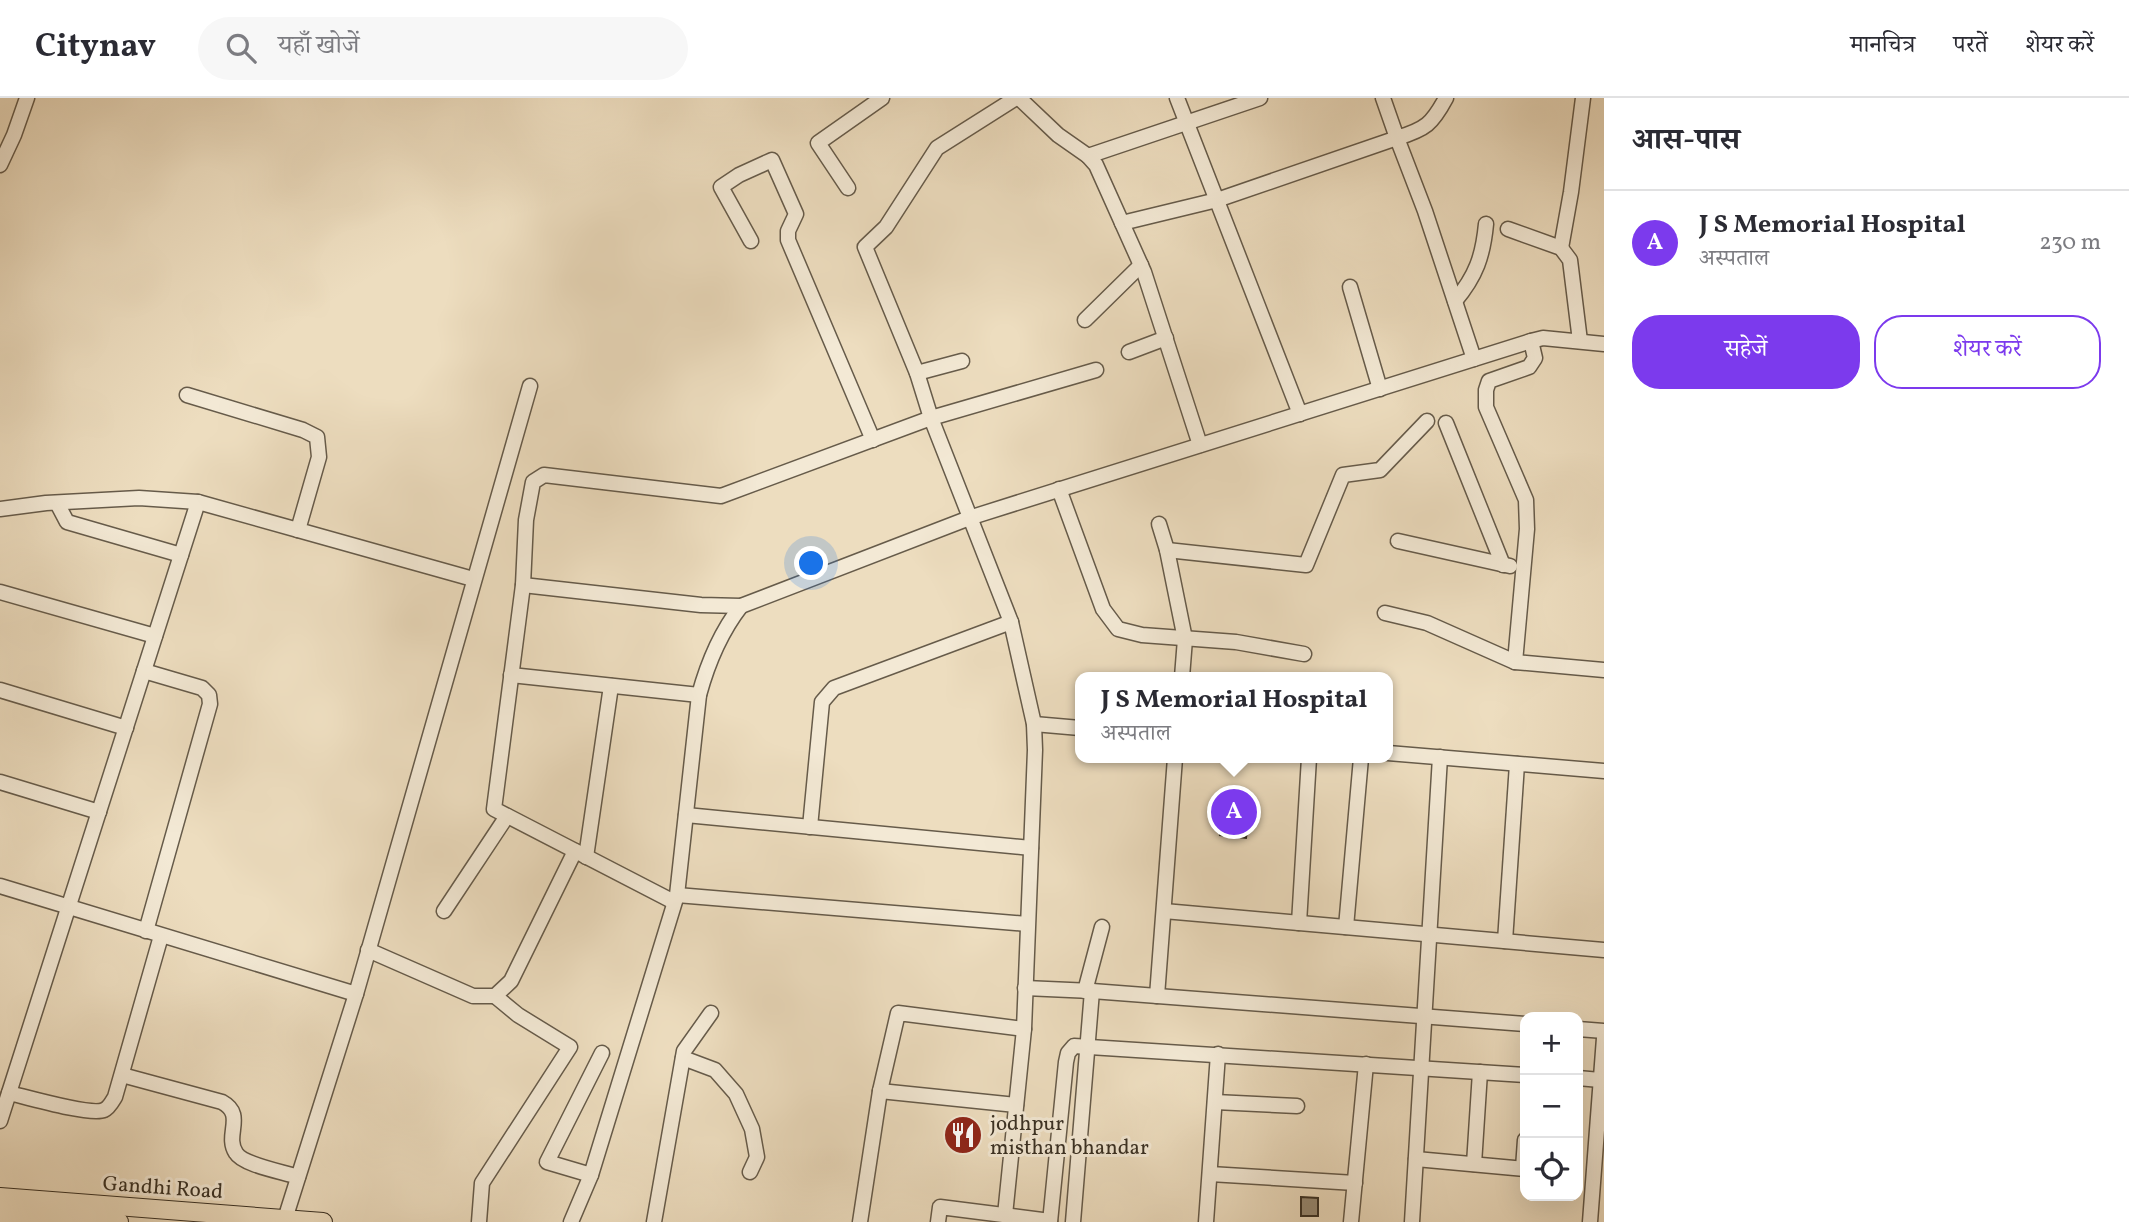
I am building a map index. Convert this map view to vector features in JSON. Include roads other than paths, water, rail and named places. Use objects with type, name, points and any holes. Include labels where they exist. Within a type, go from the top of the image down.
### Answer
[{"type":"main road","name":"Gandhi Road","points":[[0,1197],[323,1222]]},
{"type":"main road","name":"Gandhi Road","points":[[0,1214],[119,1222]]},
{"type":"street","points":[[0,165],[27,98]]},
{"type":"street","points":[[848,188],[818,143],[881,98]]},
{"type":"street","points":[[1005,1215],[1024,1029],[1034,724],[1011,622],[931,418],[917,373],[865,247],[886,227],[937,148],[1017,98],[1096,165],[1141,265],[1200,445]]},
{"type":"street","points":[[1177,98],[1300,414]]},
{"type":"street","points":[[1088,156],[1259,98]]},
{"type":"street","points":[[1383,98],[1474,359]]},
{"type":"street","points":[[1122,223],[1217,200],[1421,130],[1437,115],[1446,98]]},
{"type":"street","points":[[1561,247],[1583,98]]},
{"type":"street","points":[[751,241],[721,187],[772,160],[796,214],[788,232],[788,240],[873,440]]},
{"type":"street","points":[[1455,301],[1471,282],[1484,244],[1486,224]]},
{"type":"street","points":[[1508,229],[1561,247],[1570,260],[1580,341]]},
{"type":"street","points":[[1086,320],[1141,265]]},
{"type":"street","points":[[1350,287],[1380,388]]},
{"type":"street","points":[[1129,352],[1166,338]]},
{"type":"street","points":[[523,585],[701,605],[741,606],[972,517],[1531,341],[1543,338],[1604,344]]},
{"type":"street","points":[[1515,662],[1527,529],[1525,500],[1486,407],[1486,390],[1489,381],[1529,367],[1535,358],[1531,341]]},
{"type":"street","points":[[917,373],[962,361]]},
{"type":"street","points":[[1027,924],[675,898],[494,809],[523,585],[526,520],[533,482],[544,475],[721,496],[931,418],[1096,370]]},
{"type":"street","points":[[285,1219],[356,995],[530,386]]},
{"type":"street","points":[[187,395],[303,430],[317,437],[319,457],[298,530]]},
{"type":"street","points":[[1167,551],[1306,565],[1343,475],[1380,470],[1427,421]]},
{"type":"street","points":[[1446,423],[1503,565]]},
{"type":"street","points":[[1059,489],[1103,609],[1118,629],[1142,635],[1236,642],[1304,654]]},
{"type":"street","points":[[0,509],[139,498],[198,502],[473,579]]},
{"type":"street","points":[[0,1121],[198,502]]},
{"type":"street","points":[[57,503],[67,522],[181,555]]},
{"type":"street","points":[[1159,524],[1185,639],[1182,672]]},
{"type":"street","points":[[1398,541],[1522,569]]},
{"type":"street","points":[[0,592],[155,636]]},
{"type":"street","points":[[571,1222],[591,1175],[675,898],[699,695],[706,670],[724,628],[741,606]]},
{"type":"street","points":[[1385,613],[1427,623],[1515,662],[1604,670]]},
{"type":"street","points":[[810,827],[822,702],[834,688],[1011,622]]},
{"type":"street","points":[[144,671],[202,688],[209,695],[210,704],[146,931]]},
{"type":"street","points":[[511,675],[699,695]]},
{"type":"street","points":[[495,996],[511,981],[581,854],[611,685]]},
{"type":"street","points":[[0,690],[126,728]]},
{"type":"street","points":[[1034,724],[1075,728]]},
{"type":"street","points":[[1393,753],[1604,771]]},
{"type":"street","points":[[1412,1222],[1440,757]]},
{"type":"street","points":[[1157,996],[1175,763]]},
{"type":"street","points":[[1299,923],[1309,763]]},
{"type":"street","points":[[1346,927],[1361,763]]},
{"type":"street","points":[[1505,941],[1517,764]]},
{"type":"street","points":[[0,782],[99,812]]},
{"type":"street","points":[[686,815],[1031,848]]},
{"type":"street","points":[[444,911],[507,816]]},
{"type":"street","points":[[0,886],[356,995]]},
{"type":"street","points":[[1164,911],[1604,950]]},
{"type":"street","points":[[1073,1222],[1087,1045],[1088,991],[1102,927]]},
{"type":"street","points":[[9,1093],[81,1110],[106,1109],[115,1097],[122,1075],[161,936]]},
{"type":"street","points":[[368,950],[473,996],[495,996],[570,1047],[482,1184],[479,1222]]},
{"type":"street","points":[[1025,988],[1520,1024]]},
{"type":"street","points":[[654,1222],[684,1051],[711,1013]]},
{"type":"street","points":[[860,1222],[880,1091],[898,1013],[1024,1029]]},
{"type":"street","points":[[1583,1029],[1604,1031]]},
{"type":"street","points":[[1590,1222],[1585,1174],[1601,1115],[1600,1080],[1604,1038]]},
{"type":"street","points":[[938,1222],[940,1207],[1050,1222],[1066,1062],[1068,1053],[1074,1046],[1520,1074]]},
{"type":"street","points":[[591,1175],[547,1161],[602,1053]]},
{"type":"street","points":[[1206,1222],[1218,1054]]},
{"type":"street","points":[[683,1058],[715,1070],[736,1094],[752,1129],[757,1157],[750,1172]]},
{"type":"street","points":[[1351,1222],[1366,1064]]},
{"type":"street","points":[[1474,1164],[1480,1072]]},
{"type":"street","points":[[122,1075],[222,1102],[231,1107],[234,1114],[233,1145],[236,1153],[245,1160],[298,1177]]},
{"type":"street","points":[[1583,1078],[1600,1080]]},
{"type":"street","points":[[880,1091],[1016,1105]]},
{"type":"street","points":[[1215,1102],[1297,1106]]},
{"type":"street","points":[[1416,1159],[1520,1168]]},
{"type":"street","points":[[1210,1174],[1355,1182]]},
{"type":"place","name":"J S Memorial Hospital","points":[[1234,812]]},
{"type":"place","name":"jodhpur misthan bhandar","points":[[963,1135]]}]
